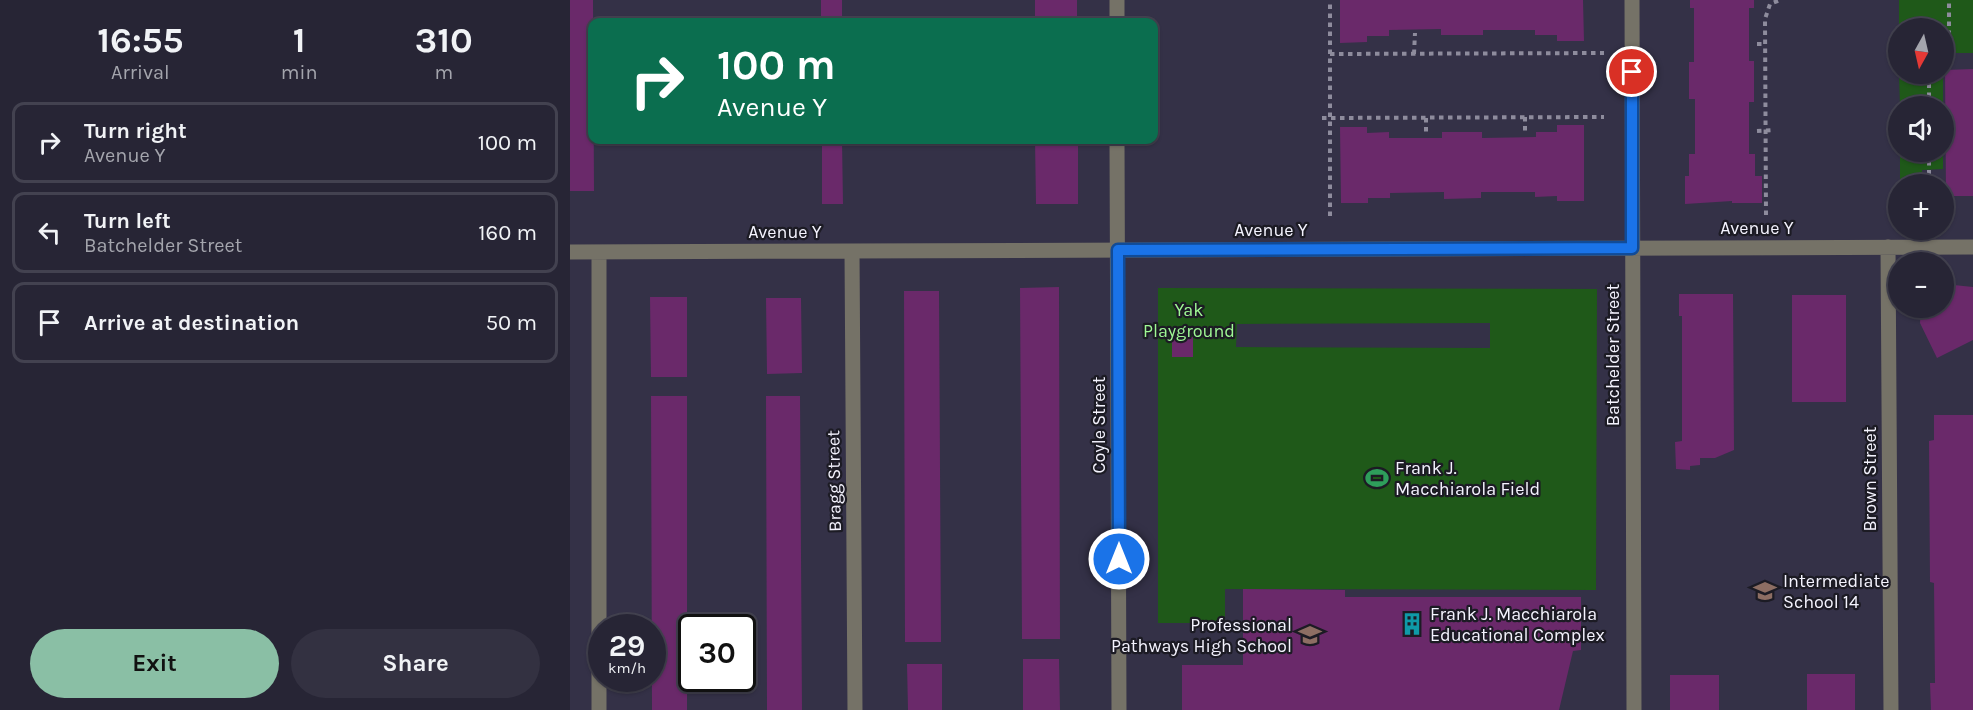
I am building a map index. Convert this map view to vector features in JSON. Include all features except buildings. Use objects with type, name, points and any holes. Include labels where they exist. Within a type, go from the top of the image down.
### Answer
[{"type":"street","points":[[1116,0],[1117,18]]},
{"type":"street","name":"Batchelder Street","points":[[1632,0],[1634,710]]},
{"type":"street","name":"Coyle Street","points":[[1117,144],[1119,710]]},
{"type":"street","name":"Brown Street","points":[[1888,247],[1891,710]]},
{"type":"street","name":"Avenue Y","points":[[570,252],[1973,247]]},
{"type":"street","name":"Bragg Street","points":[[852,251],[855,710]]},
{"type":"street","points":[[599,252],[599,710]]},
{"type":"path","points":[[1330,0],[1330,216]]},
{"type":"path","points":[[1766,214],[1765,19],[1770,4],[1780,0]]},
{"type":"path","points":[[1949,0],[1949,18]]},
{"type":"path","points":[[1414,54],[1415,33]]},
{"type":"path","points":[[1757,44],[1766,44]]},
{"type":"path","points":[[1330,54],[1604,53]]},
{"type":"path","points":[[1525,117],[1525,135]]},
{"type":"path","points":[[1322,118],[1604,117]]},
{"type":"path","points":[[1426,118],[1426,136]]},
{"type":"path","points":[[1756,131],[1773,130]]},
{"type":"green space","points":[[1899,0],[1973,0],[1973,53],[1954,53],[1954,18],[1899,18]]},
{"type":"green space","points":[[1899,84],[1943,84],[1943,96],[1900,96]]},
{"type":"green space","points":[[1900,162],[1943,162],[1943,169],[1922,170],[1922,174],[1900,174]]},
{"type":"green space","name":"Frank J. Macchiarola Field","points":[[1158,288],[1597,289],[1596,590],[1225,589],[1225,623],[1158,623]],"holes":[[[1490,323],[1490,348],[1236,347],[1237,324]]]},
{"type":"place","name":"Frank J. Macchiarola Field","points":[[1377,478]]},
{"type":"place","name":"Intermediate School 14","points":[[1765,591]]},
{"type":"place","name":"Frank J. Macchiarola Educational Complex","points":[[1412,624]]},
{"type":"place","name":"Professional Pathways High School","points":[[1310,635]]},
{"type":"route","points":[[1119,559],[1118,250],[1632,248],[1632,72]]},
{"type":"park label","name":"Yak Playground","points":[[1189,320]]}]
